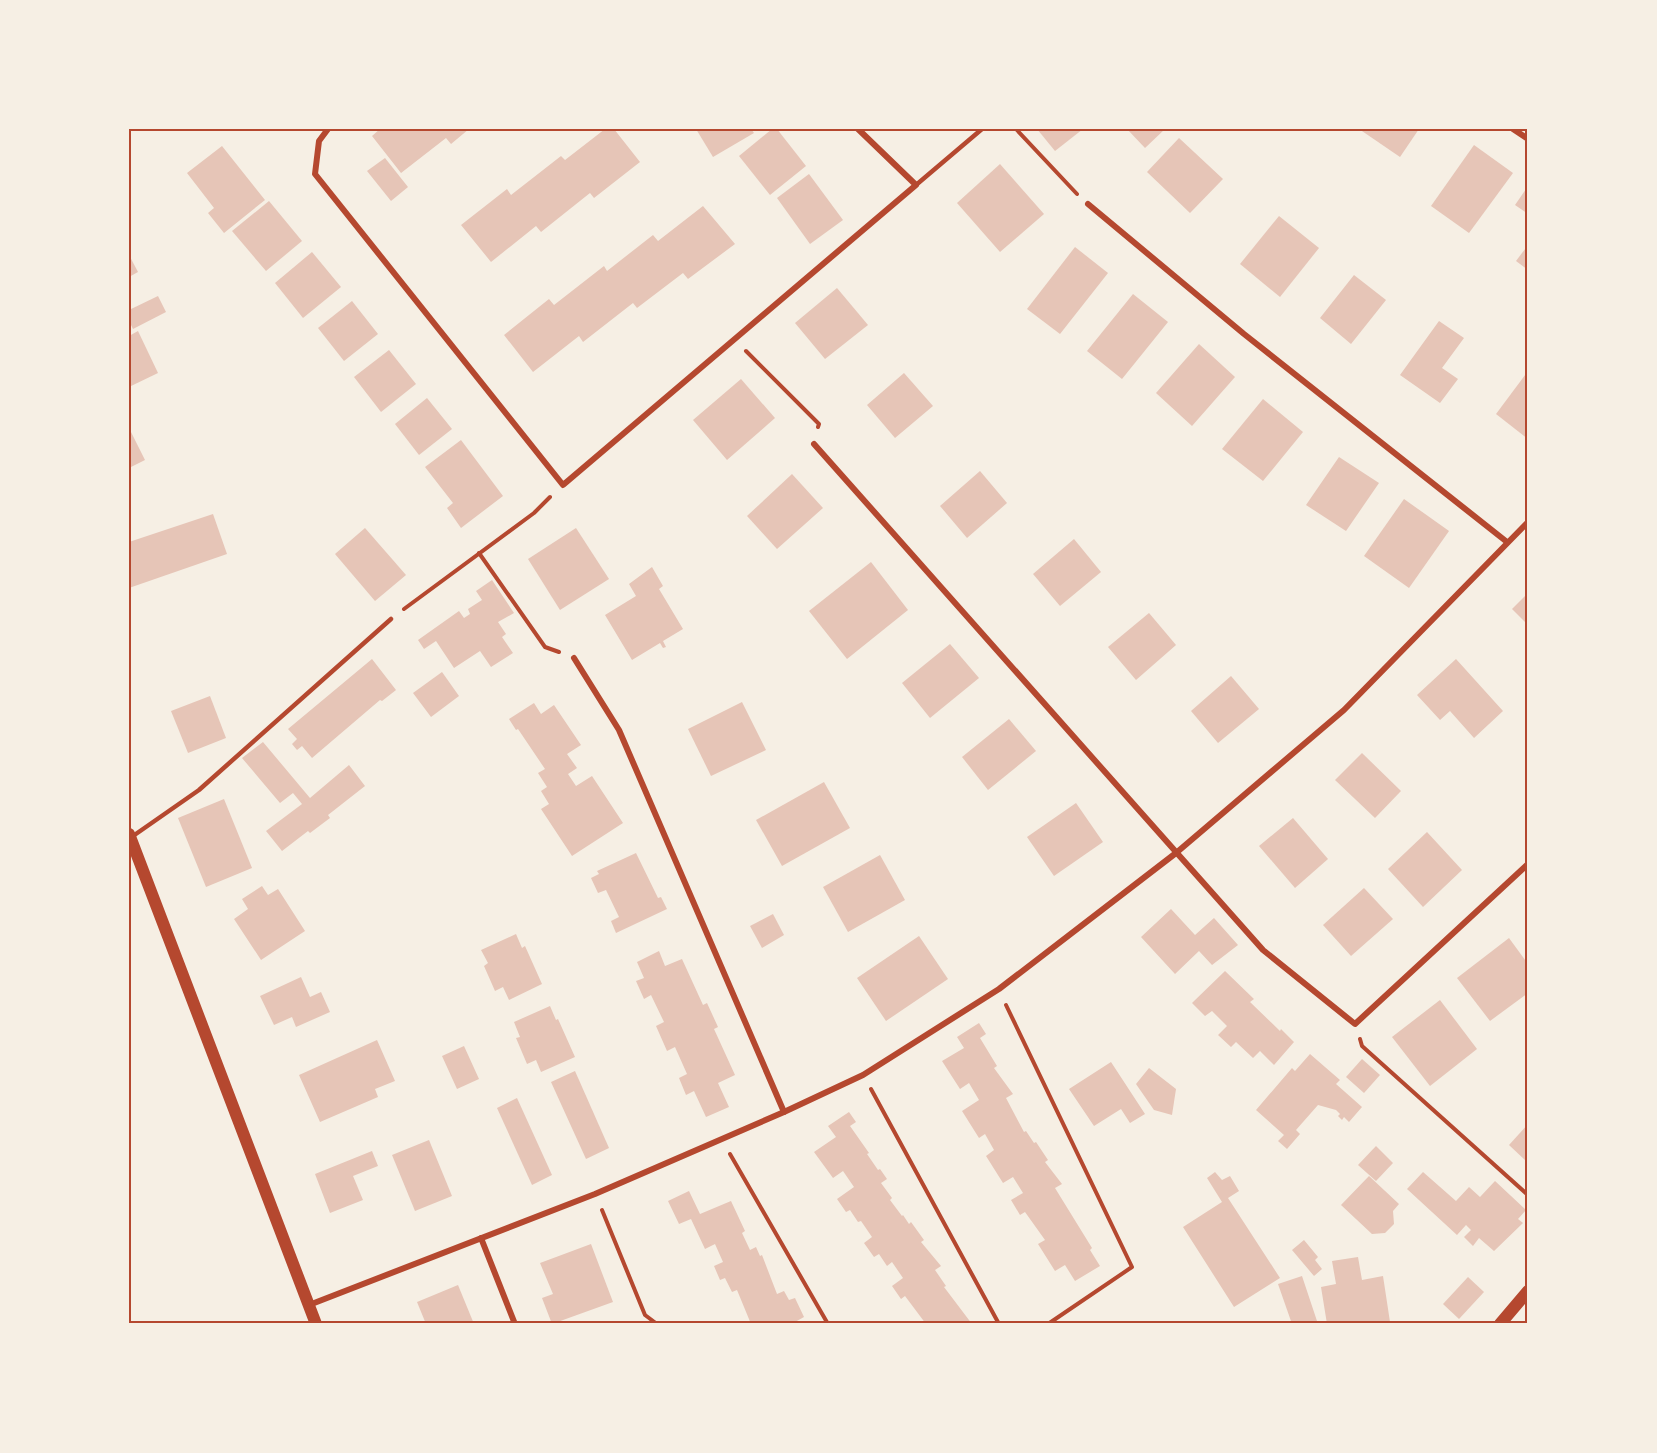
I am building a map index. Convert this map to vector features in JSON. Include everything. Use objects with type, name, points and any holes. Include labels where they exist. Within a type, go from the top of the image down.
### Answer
[{"type":"main road","points":[[130,836],[316,1324]]},
{"type":"main road","points":[[1500,1324],[1528,1291]]},
{"type":"street","points":[[328,129],[319,141],[315,174],[563,485],[916,185],[858,129]]},
{"type":"street","points":[[1513,129],[1528,140]]},
{"type":"street","points":[[1088,204],[1244,334],[1508,543]]},
{"type":"street","points":[[814,444],[1263,950],[1355,1024],[1528,864]]},
{"type":"street","points":[[309,1305],[595,1194],[784,1112],[863,1075],[999,989],[1176,853],[1344,710],[1528,522]]},
{"type":"street","points":[[574,658],[619,730],[784,1112]]},
{"type":"street","points":[[481,1238],[514,1324]]},
{"type":"lane","points":[[916,185],[982,129]]},
{"type":"lane","points":[[130,836],[199,790],[391,619]]},
{"type":"path","points":[[1016,129],[1088,204]]},
{"type":"path","points":[[734,341],[819,424],[814,444]]},
{"type":"path","points":[[391,619],[534,513],[563,485]]},
{"type":"path","points":[[479,553],[544,646],[574,658]]},
{"type":"path","points":[[999,989],[1132,1267],[1048,1324]]},
{"type":"path","points":[[1355,1024],[1362,1046],[1528,1195]]},
{"type":"path","points":[[863,1075],[999,1324]]},
{"type":"path","points":[[722,1140],[828,1324]]},
{"type":"path","points":[[595,1194],[645,1315],[657,1324]]},
{"type":"building","points":[[380,129],[469,129],[451,144],[446,138],[401,173],[372,136]]},
{"type":"building","points":[[605,129],[614,129],[640,162],[594,198],[590,193],[541,232],[536,226],[491,262],[461,225],[507,189],[511,195],[561,156],[565,160]]},
{"type":"building","points":[[696,129],[751,129],[754,133],[713,157]]},
{"type":"building","points":[[772,129],[777,129],[806,166],[770,195],[739,156]]},
{"type":"building","points":[[1037,129],[1083,129],[1055,151]]},
{"type":"building","points":[[1127,129],[1165,129],[1145,148]]},
{"type":"building","points":[[1359,129],[1419,129],[1400,157]]},
{"type":"building","points":[[1179,138],[1223,179],[1190,213],[1147,172]]},
{"type":"building","points":[[1474,145],[1513,173],[1469,233],[1431,206]]},
{"type":"building","points":[[222,146],[265,200],[224,233],[208,213],[214,208],[187,173]]},
{"type":"building","points":[[385,158],[408,187],[391,201],[367,171]]},
{"type":"building","points":[[1000,164],[1044,214],[1000,252],[957,203]]},
{"type":"building","points":[[809,174],[843,220],[810,244],[777,198]]},
{"type":"building","points":[[1528,186],[1528,214],[1515,205]]},
{"type":"building","points":[[269,201],[302,241],[266,271],[232,231]]},
{"type":"building","points":[[703,206],[735,244],[688,279],[683,273],[637,308],[633,303],[583,342],[579,336],[533,372],[504,335],[549,299],[554,305],[604,266],[607,271],[653,235],[658,241]]},
{"type":"building","points":[[1279,216],[1319,248],[1280,297],[1240,264]]},
{"type":"building","points":[[1528,245],[1528,270],[1516,261]]},
{"type":"building","points":[[1075,247],[1108,273],[1060,334],[1027,309]]},
{"type":"building","points":[[312,252],[341,287],[303,318],[275,283]]},
{"type":"building","points":[[129,255],[138,272],[129,277]]},
{"type":"building","points":[[1354,275],[1386,300],[1351,344],[1320,318]]},
{"type":"building","points":[[837,288],[868,325],[825,359],[795,323]]},
{"type":"building","points":[[1133,294],[1168,322],[1122,379],[1087,351]]},
{"type":"building","points":[[158,296],[166,312],[133,329],[129,321],[129,310]]},
{"type":"building","points":[[352,301],[378,334],[344,361],[318,328]]},
{"type":"building","points":[[1439,321],[1464,338],[1442,368],[1458,379],[1440,403],[1400,375]]},
{"type":"building","points":[[138,331],[158,373],[129,387],[129,336]]},
{"type":"building","points":[[1199,344],[1235,377],[1192,426],[1156,393]]},
{"type":"building","points":[[389,350],[416,384],[381,412],[354,377]]},
{"type":"building","points":[[1528,371],[1528,439],[1496,414]]},
{"type":"building","points":[[904,373],[933,406],[895,438],[867,405]]},
{"type":"building","points":[[741,379],[775,418],[727,460],[693,420]]},
{"type":"building","points":[[427,398],[452,429],[419,455],[395,424]]},
{"type":"building","points":[[1263,399],[1303,432],[1263,481],[1222,449]]},
{"type":"building","points":[[129,428],[145,460],[129,468]]},
{"type":"building","points":[[461,440],[503,496],[461,528],[447,508],[453,503],[425,467]]},
{"type":"building","points":[[1339,457],[1379,483],[1346,531],[1306,505]]},
{"type":"building","points":[[980,471],[1007,503],[967,538],[940,506]]},
{"type":"building","points":[[792,474],[823,508],[777,549],[747,516]]},
{"type":"building","points":[[1404,499],[1449,531],[1409,588],[1364,556]]},
{"type":"building","points":[[213,514],[227,554],[129,588],[129,542]]},
{"type":"building","points":[[365,528],[406,575],[375,601],[335,554]]},
{"type":"building","points":[[576,528],[609,579],[560,610],[528,559]]},
{"type":"building","points":[[1074,539],[1101,572],[1060,606],[1033,574]]},
{"type":"building","points":[[871,562],[908,610],[847,659],[809,611]]},
{"type":"building","points":[[652,567],[663,586],[659,589],[683,629],[663,641],[666,647],[663,648],[660,643],[632,660],[605,615],[636,596],[629,584]]},
{"type":"building","points":[[492,580],[514,613],[498,622],[506,634],[502,637],[513,653],[491,667],[480,651],[454,668],[436,641],[424,649],[418,640],[459,611],[464,618],[470,614],[468,609],[482,600],[476,591]]},
{"type":"building","points":[[1528,593],[1528,625],[1512,609]]},
{"type":"building","points":[[1149,613],[1176,645],[1136,680],[1108,647]]},
{"type":"building","points":[[950,644],[979,678],[930,718],[902,683]]},
{"type":"building","points":[[372,659],[396,690],[382,701],[380,700],[312,758],[302,746],[297,750],[292,744],[297,739],[288,729]]},
{"type":"building","points":[[1456,659],[1503,711],[1474,738],[1450,711],[1440,720],[1417,695]]},
{"type":"building","points":[[442,672],[459,696],[431,717],[413,693]]},
{"type":"building","points":[[1231,676],[1259,709],[1218,743],[1191,711]]},
{"type":"building","points":[[210,696],[226,738],[188,753],[171,711]]},
{"type":"building","points":[[742,702],[766,750],[711,776],[688,729]]},
{"type":"building","points":[[534,703],[541,714],[554,705],[581,745],[567,754],[577,768],[568,774],[576,786],[592,776],[623,823],[572,856],[541,809],[549,804],[541,791],[547,787],[538,773],[545,769],[509,719]]},
{"type":"building","points":[[1009,719],[1036,751],[988,790],[962,757]]},
{"type":"building","points":[[263,742],[310,798],[349,765],[365,786],[328,815],[330,818],[282,851],[266,831],[302,804],[293,793],[280,803],[242,758]]},
{"type":"building","points":[[1362,753],[1401,791],[1375,818],[1335,780]]},
{"type":"building","points":[[824,782],[850,828],[782,866],[756,820]]},
{"type":"building","points":[[224,799],[252,868],[206,887],[178,818]]},
{"type":"building","points":[[1076,803],[1103,842],[1054,876],[1027,837]]},
{"type":"building","points":[[1293,818],[1328,859],[1295,888],[1259,846]]},
{"type":"building","points":[[1427,832],[1462,870],[1423,907],[1388,869]]},
{"type":"building","points":[[636,853],[658,898],[661,897],[667,909],[616,933],[611,921],[619,917],[606,890],[598,893],[591,878],[599,874],[597,871]]},
{"type":"building","points":[[880,855],[905,900],[848,932],[823,887]]},
{"type":"building","points":[[262,886],[268,895],[278,889],[305,931],[261,960],[234,919],[248,909],[242,899]]},
{"type":"building","points":[[1364,888],[1393,919],[1351,956],[1323,925]]},
{"type":"building","points":[[1171,909],[1195,935],[1214,918],[1238,945],[1212,965],[1199,951],[1175,974],[1141,937]]},
{"type":"building","points":[[773,914],[784,935],[762,948],[750,926]]},
{"type":"building","points":[[516,934],[522,948],[525,946],[542,984],[509,1000],[503,987],[495,991],[484,966],[488,963],[481,950]]},
{"type":"building","points":[[919,936],[948,979],[886,1021],[857,978]]},
{"type":"building","points":[[1509,938],[1528,964],[1528,993],[1490,1021],[1457,978]]},
{"type":"building","points":[[659,951],[665,966],[682,959],[703,1005],[707,1003],[718,1027],[714,1029],[735,1075],[718,1083],[729,1107],[706,1117],[694,1091],[686,1095],[679,1078],[687,1074],[675,1047],[667,1051],[656,1026],[664,1022],[651,995],[644,999],[636,981],[644,978],[637,962]]},
{"type":"building","points":[[1225,971],[1254,999],[1250,1002],[1294,1042],[1274,1065],[1260,1051],[1253,1058],[1236,1042],[1231,1047],[1218,1035],[1227,1026],[1212,1011],[1205,1016],[1192,1003]]},
{"type":"building","points":[[301,977],[310,997],[321,992],[330,1012],[296,1027],[292,1017],[274,1025],[260,996]]},
{"type":"building","points":[[1440,1000],[1477,1049],[1430,1086],[1392,1037]]},
{"type":"building","points":[[550,1006],[575,1057],[541,1072],[536,1060],[527,1064],[516,1038],[520,1037],[514,1022]]},
{"type":"building","points":[[979,1023],[986,1034],[980,1038],[997,1066],[994,1068],[1013,1094],[1006,1098],[1024,1132],[1026,1131],[1034,1143],[1036,1142],[1048,1160],[1045,1162],[1062,1184],[1055,1188],[1092,1248],[1090,1250],[1100,1266],[1075,1281],[1065,1265],[1055,1271],[1038,1244],[1045,1240],[1025,1212],[1020,1215],[1011,1200],[1023,1193],[1013,1177],[1003,1183],[986,1156],[994,1150],[985,1134],[979,1138],[962,1111],[979,1100],[969,1083],[960,1089],[942,1061],[964,1048],[957,1037]]},
{"type":"building","points":[[377,1040],[395,1081],[375,1089],[378,1097],[320,1122],[299,1075]]},
{"type":"building","points":[[464,1046],[479,1079],[457,1089],[442,1056]]},
{"type":"building","points":[[1310,1054],[1340,1080],[1336,1084],[1362,1107],[1349,1122],[1344,1117],[1342,1120],[1336,1110],[1318,1105],[1296,1130],[1300,1134],[1287,1149],[1278,1141],[1284,1135],[1256,1110],[1292,1068],[1295,1071]]},
{"type":"building","points":[[1362,1059],[1380,1075],[1364,1093],[1346,1077]]},
{"type":"building","points":[[1111,1062],[1145,1114],[1130,1123],[1121,1109],[1094,1126],[1069,1089]]},
{"type":"building","points":[[1149,1068],[1176,1089],[1172,1115],[1154,1110],[1136,1084]]},
{"type":"building","points":[[575,1071],[609,1148],[586,1159],[551,1082]]},
{"type":"building","points":[[517,1098],[552,1175],[532,1185],[497,1108]]},
{"type":"building","points":[[849,1112],[856,1122],[850,1126],[878,1170],[880,1169],[887,1179],[881,1183],[892,1198],[890,1200],[924,1240],[921,1242],[941,1266],[935,1270],[946,1286],[944,1287],[972,1324],[926,1324],[905,1296],[901,1299],[892,1286],[903,1278],[892,1262],[887,1266],[879,1254],[874,1257],[864,1243],[872,1237],[861,1221],[858,1222],[850,1210],[846,1212],[837,1199],[854,1187],[843,1171],[833,1178],[814,1152],[836,1137],[828,1126]]},
{"type":"building","points":[[1528,1124],[1528,1163],[1509,1145]]},
{"type":"building","points":[[429,1140],[452,1196],[415,1211],[392,1155]]},
{"type":"building","points":[[1376,1146],[1393,1163],[1376,1181],[1358,1165]]},
{"type":"building","points":[[372,1151],[378,1166],[353,1176],[363,1200],[330,1213],[315,1174]]},
{"type":"building","points":[[1215,1172],[1222,1180],[1230,1176],[1239,1191],[1228,1198],[1280,1278],[1234,1307],[1183,1227],[1222,1202],[1207,1178]]},
{"type":"building","points":[[1423,1172],[1456,1201],[1469,1187],[1480,1197],[1495,1181],[1526,1210],[1518,1219],[1523,1223],[1494,1251],[1479,1238],[1473,1246],[1464,1237],[1471,1230],[1466,1225],[1457,1235],[1407,1189]]},
{"type":"building","points":[[1369,1176],[1399,1204],[1393,1211],[1394,1224],[1385,1233],[1372,1234],[1341,1205]]},
{"type":"building","points":[[689,1191],[700,1214],[731,1201],[745,1231],[742,1233],[750,1250],[756,1247],[760,1256],[762,1255],[777,1294],[784,1291],[789,1300],[795,1298],[804,1317],[795,1322],[796,1324],[751,1324],[737,1290],[732,1292],[725,1278],[720,1280],[714,1266],[723,1262],[715,1244],[705,1249],[691,1219],[679,1224],[668,1201]]},
{"type":"building","points":[[1304,1240],[1318,1257],[1315,1260],[1322,1269],[1314,1276],[1292,1250]]},
{"type":"building","points":[[591,1244],[613,1302],[552,1324],[542,1298],[553,1294],[540,1263]]},
{"type":"building","points":[[1358,1257],[1362,1280],[1383,1276],[1390,1322],[1327,1324],[1321,1287],[1336,1284],[1332,1261]]},
{"type":"building","points":[[1302,1276],[1317,1321],[1310,1324],[1292,1324],[1278,1284]]},
{"type":"building","points":[[1468,1277],[1484,1292],[1459,1319],[1443,1304]]},
{"type":"building","points":[[458,1285],[474,1324],[426,1324],[417,1302]]}]
